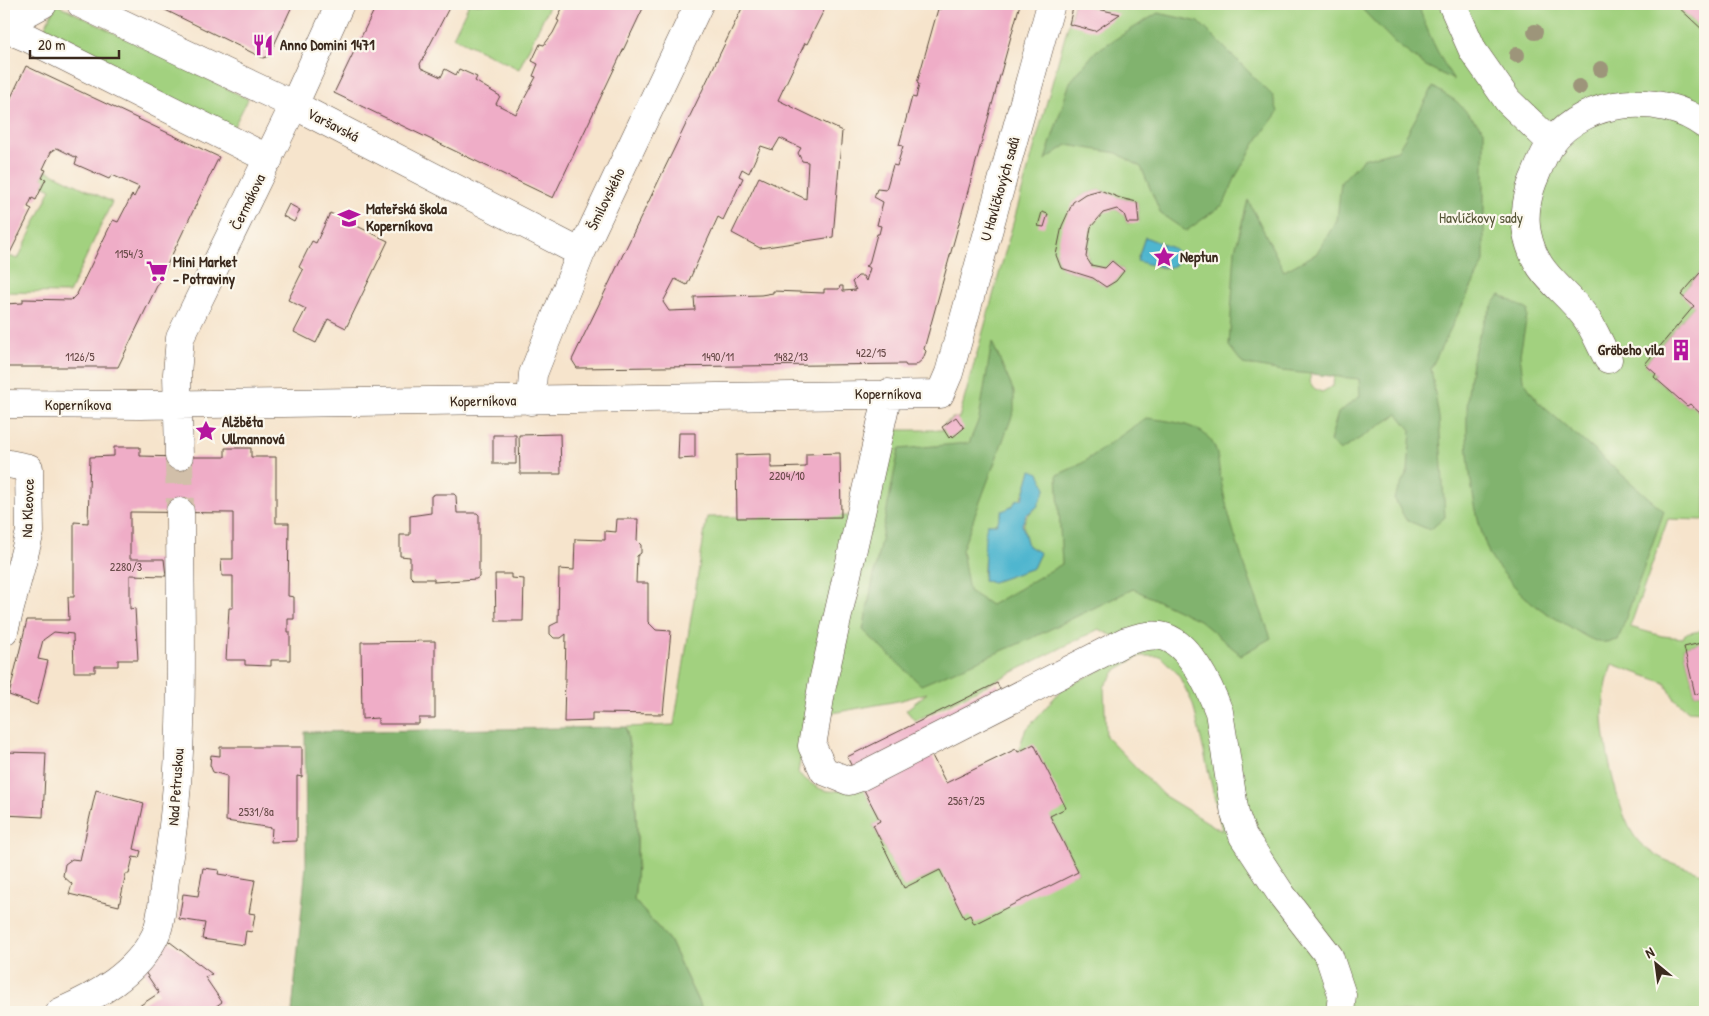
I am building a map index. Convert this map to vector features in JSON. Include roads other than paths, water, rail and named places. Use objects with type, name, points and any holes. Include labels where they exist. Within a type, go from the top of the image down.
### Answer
[{"type":"street","points":[[4,20],[12,4]]},
{"type":"street","points":[[4,27],[43,4]]},
{"type":"street","name":"Varšavská","points":[[81,4],[294,105],[580,253]]},
{"type":"street","name":"Čermákova","points":[[179,404],[177,374],[180,338],[269,158],[340,4]]},
{"type":"street","name":"Šmilovského","points":[[531,401],[533,374],[580,253],[699,4]]},
{"type":"street","name":"U Havlíčkových sadů","points":[[949,373],[1051,4]]},
{"type":"street","points":[[1452,4],[1473,51],[1508,101],[1552,143]]},
{"type":"street","points":[[4,27],[269,158]]},
{"type":"street","points":[[1608,359],[1584,315],[1546,275],[1532,252],[1526,230],[1526,209],[1531,184],[1552,143],[1571,125],[1593,112],[1635,104],[1674,108],[1694,117],[1705,125]]},
{"type":"street","name":"Koperníkova","points":[[4,404],[531,401],[888,393],[940,394],[949,373]]},
{"type":"street","points":[[888,393],[822,686],[812,746],[824,771],[849,781],[858,778],[1126,641],[1145,636],[1161,636],[1172,639],[1190,656],[1216,704],[1222,728],[1226,765],[1235,814],[1243,836],[1282,894],[1329,956],[1342,995],[1340,1012]]},
{"type":"street","points":[[179,404],[179,456]]},
{"type":"street","name":"Na Kleovce","points":[[4,464],[29,468],[30,532],[4,630]]},
{"type":"street","name":"Nad Petruskou","points":[[60,1012],[92,998],[135,965],[156,935],[171,846],[180,734],[180,512]]},
{"type":"water","points":[[1145,237],[1175,249],[1178,258],[1177,264],[1166,267],[1137,261]]},
{"type":"water","points":[[1031,470],[1039,473],[1046,488],[1037,507],[1026,515],[1022,524],[1028,546],[1040,553],[1033,568],[993,582],[983,581],[987,524],[997,524],[1002,511],[1012,507],[1016,500],[1023,498]]},
{"type":"tunnel","points":[[179,456],[180,512]]},
{"type":"place","name":"Anno Domini 1471","points":[[263,45]]},
{"type":"place","name":"Mateřská škola Koperníkova","points":[[349,218]]},
{"type":"place","name":"Neptun","points":[[1164,257]]},
{"type":"place","name":"Mini Market - Potraviny","points":[[157,271]]},
{"type":"place","name":"Gröbeho vila","points":[[1681,350]]},
{"type":"place","name":"Alžběta Ullmannová","points":[[206,431]]},
{"type":"park label","name":"Havlíčkovy sady","points":[[1481,218]]}]
